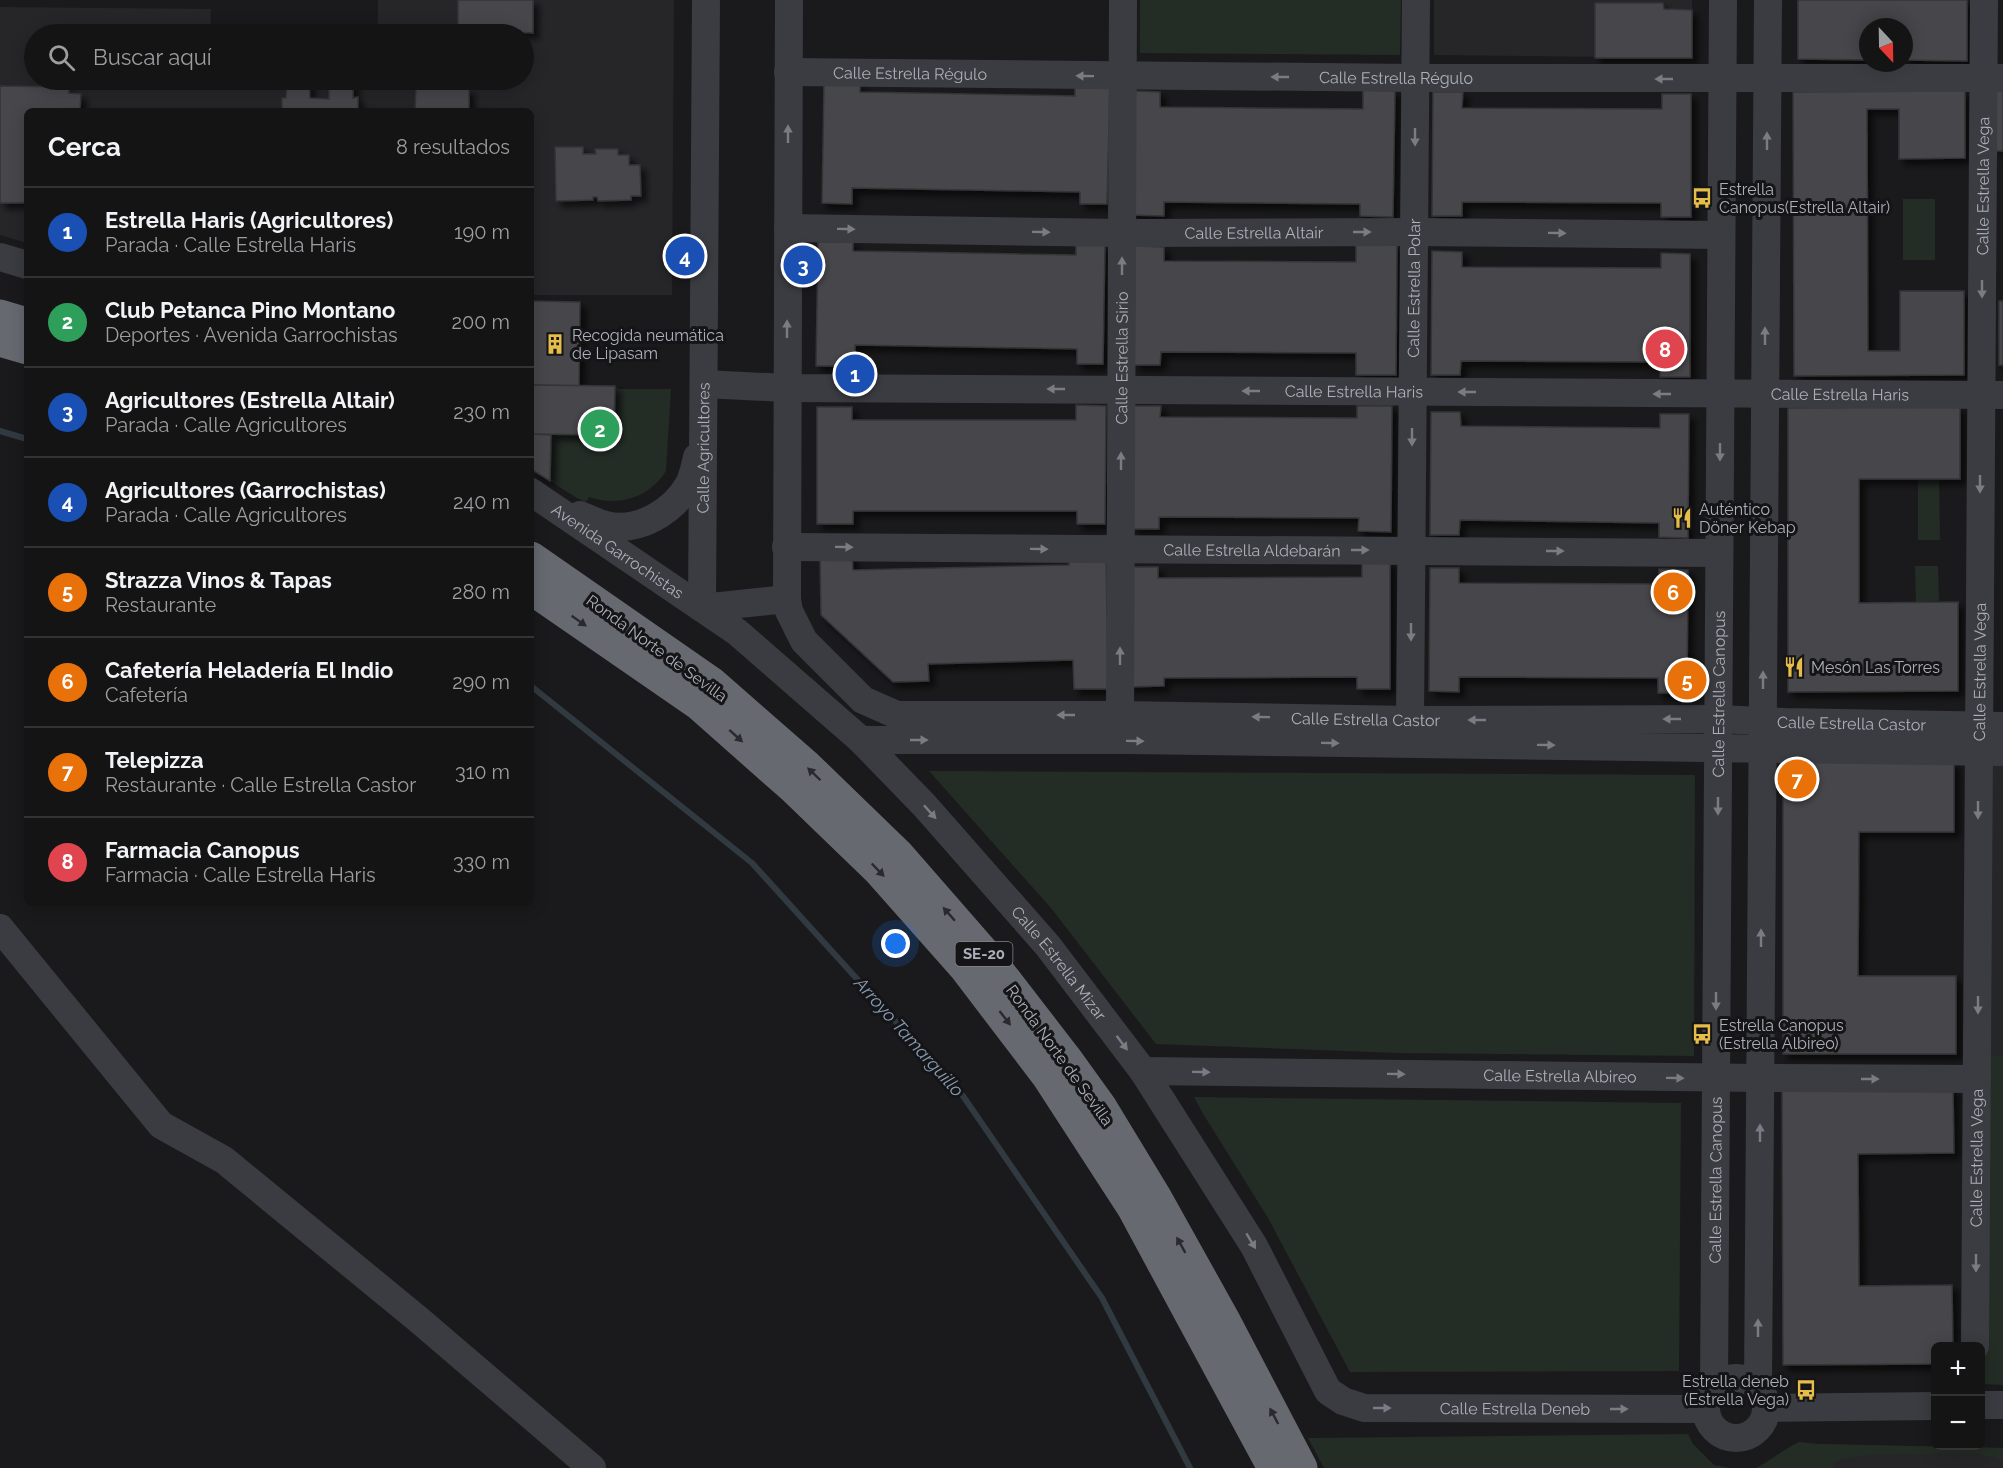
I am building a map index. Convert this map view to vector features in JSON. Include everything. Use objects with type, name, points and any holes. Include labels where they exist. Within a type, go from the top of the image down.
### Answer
[{"type":"highway","points":[[0,316],[24,323]]},
{"type":"highway","points":[[0,340],[24,347]]},
{"type":"highway","name":"Ronda Norte de Sevilla","points":[[534,560],[711,683],[807,767],[898,855],[987,957],[1065,1058],[1107,1118],[1155,1197],[1223,1319],[1301,1468]]},
{"type":"highway","name":"Ronda Norte de Sevilla","points":[[534,590],[699,704],[793,787],[880,871],[965,967],[1048,1076],[1133,1207],[1274,1468]]},
{"type":"street","name":"Calle Agricultores","points":[[702,608],[706,0]]},
{"type":"street","points":[[702,608],[787,599],[789,0]]},
{"type":"street","name":"Calle Estrella Sirio","points":[[1119,715],[1123,0]]},
{"type":"street","name":"Calle Estrella Polar","points":[[1410,720],[1416,0]]},
{"type":"street","name":"Calle Estrella Canopus","points":[[1710,1399],[1716,1078],[1723,0]]},
{"type":"street","points":[[1768,0],[1760,1078],[1762,1397],[1764,1421],[1756,1432],[1744,1438],[1730,1438],[1718,1433],[1709,1422],[1710,1399],[1723,1381],[1736,1378],[1747,1380],[1762,1397],[1931,1406]]},
{"type":"street","name":"Calle Estrella Vega","points":[[1975,1342],[1977,1079],[1990,931],[1993,78],[1984,0]]},
{"type":"street","name":"Calle Estrella Régulo","points":[[788,72],[1415,78],[1993,78]]},
{"type":"street","name":"Calle Estrella Altair","points":[[788,228],[1122,234],[1414,232],[1721,235]]},
{"type":"street","points":[[0,257],[24,264]]},
{"type":"street","name":"Calle Estrella Haris","points":[[704,384],[787,388],[1992,394]]},
{"type":"street","points":[[534,494],[575,514],[607,525],[624,527],[642,523],[672,505],[689,484],[703,441]]},
{"type":"street","name":"Avenida Garrochistas","points":[[534,494],[702,608]]},
{"type":"street","name":"Calle Estrella Aldebarán","points":[[786,547],[1719,553]]},
{"type":"street","name":"Calle Estrella Castor","points":[[787,599],[789,611],[804,640],[864,700],[897,715],[1119,715],[1410,720],[1718,719],[1762,735]]},
{"type":"street","name":"Calle Estrella Mizar","points":[[702,608],[737,632],[861,740],[925,806],[1048,946],[1143,1071],[1254,1246],[1328,1391]]},
{"type":"street","name":"Calle Estrella Castor","points":[[861,740],[1129,740],[1718,748],[1762,735],[1991,739]]},
{"type":"street","points":[[0,928],[161,1125],[224,1160],[419,1320],[592,1468]]},
{"type":"street","name":"Calle Estrella Albireo","points":[[1143,1071],[1977,1079]]},
{"type":"street","name":"Calle Estrella Deneb","points":[[1328,1391],[1343,1401],[1364,1408],[1710,1399]]},
{"type":"street","points":[[1985,1405],[2003,1405]]},
{"type":"shaded area","points":[[378,0],[674,0],[672,295],[534,295],[534,108],[24,108],[24,242],[0,235],[0,7],[211,9],[210,24],[24,24],[24,90],[534,90],[534,24],[378,24]]},
{"type":"shaded area","points":[[1140,0],[1401,0],[1400,55],[1140,53]]},
{"type":"shaded area","points":[[1434,0],[1692,0],[1692,58],[1434,55]]},
{"type":"shaded area","points":[[1903,199],[1935,199],[1935,260],[1903,260]]},
{"type":"shaded area","points":[[534,385],[671,389],[666,471],[659,480],[642,494],[632,498],[611,501],[589,497],[586,502],[534,471]]},
{"type":"shaded area","points":[[1918,479],[1939,479],[1940,540],[1918,540]]},
{"type":"shaded area","points":[[1915,566],[1938,566],[1939,601],[1916,602]]},
{"type":"shaded area","points":[[1979,752],[2003,752],[2003,1056],[1978,1056]]},
{"type":"shaded area","points":[[929,771],[1695,775],[1694,1056],[1399,1053],[1156,1044],[1051,908]]},
{"type":"shaded area","points":[[1978,1056],[2003,1056],[2003,1385],[1985,1384],[1985,1342],[1981,1342]]},
{"type":"shaded area","points":[[1194,1097],[1681,1103],[1679,1371],[1350,1372],[1268,1218]]},
{"type":"shaded area","points":[[1688,1434],[1693,1444],[1714,1465],[1730,1468],[1324,1468],[1308,1438]]},
{"type":"shaded area","points":[[1799,1442],[1931,1446],[1931,1450],[2003,1448],[2003,1460],[1976,1454],[1902,1454],[1856,1456],[1834,1462],[1833,1468],[1756,1468]]},
{"type":"shaded area","points":[[1819,1444],[1931,1446],[1931,1450],[2003,1448],[2003,1468],[1818,1468]]},
{"type":"building","points":[[458,0],[533,0],[533,24],[458,24]]},
{"type":"building","points":[[1798,0],[1967,0],[1967,61],[1913,60],[1913,18],[1859,18],[1859,60],[1798,59]]},
{"type":"building","points":[[1595,3],[1663,3],[1664,9],[1692,10],[1692,58],[1595,58]]},
{"type":"building","points":[[1075,81],[1110,82],[1107,204],[1080,204],[1080,192],[852,188],[852,204],[822,203],[824,84],[860,84],[860,92],[1075,96]]},
{"type":"building","points":[[1996,84],[2003,84],[2003,151],[1996,151]]},
{"type":"building","points":[[0,86],[24,86],[24,90],[69,90],[69,93],[81,94],[80,108],[24,108],[24,203],[0,203]]},
{"type":"building","points":[[286,90],[310,90],[310,98],[329,99],[329,90],[353,90],[353,98],[358,97],[358,108],[282,108],[282,98],[286,98]]},
{"type":"building","points":[[416,90],[469,90],[469,108],[415,108]]},
{"type":"building","points":[[1363,90],[1395,91],[1393,217],[1360,216],[1360,204],[1164,202],[1164,216],[1131,215],[1133,91],[1160,92],[1160,107],[1363,109]]},
{"type":"building","points":[[1965,91],[1965,158],[1899,159],[1899,109],[1867,109],[1868,351],[1900,351],[1900,291],[1964,291],[1964,375],[1794,376],[1793,92]]},
{"type":"building","points":[[1433,92],[1463,92],[1462,108],[1662,109],[1662,94],[1691,94],[1691,217],[1661,217],[1661,203],[1462,202],[1462,216],[1432,216]]},
{"type":"building","points":[[555,147],[583,147],[583,154],[596,154],[595,149],[618,149],[618,155],[629,155],[629,165],[640,165],[641,196],[631,196],[631,200],[598,201],[597,197],[593,197],[593,200],[556,201]]},
{"type":"building","points":[[818,242],[853,242],[853,251],[1076,255],[1076,245],[1105,245],[1103,364],[1077,364],[1077,349],[855,345],[855,366],[816,366]]},
{"type":"building","points":[[1356,244],[1397,244],[1396,375],[1356,375],[1356,353],[1161,352],[1160,365],[1134,365],[1135,246],[1164,247],[1164,261],[1356,262]]},
{"type":"building","points":[[1432,251],[1462,252],[1462,267],[1661,268],[1661,253],[1690,254],[1690,377],[1660,377],[1660,362],[1461,361],[1460,375],[1431,375]]},
{"type":"building","name":"Recogida neumática de Lipasam","points":[[534,301],[580,302],[579,386],[534,385]]},
{"type":"building","points":[[1999,301],[2003,301],[2003,365],[1999,365]]},
{"type":"building","points":[[534,385],[615,386],[614,435],[534,434]]},
{"type":"building","points":[[1076,405],[1106,406],[1105,524],[1077,524],[1077,511],[853,511],[853,524],[817,524],[817,407],[852,407],[852,420],[1076,420]]},
{"type":"building","points":[[1133,406],[1161,406],[1160,417],[1357,418],[1357,406],[1392,406],[1391,532],[1358,531],[1359,518],[1159,517],[1159,529],[1132,529]]},
{"type":"building","points":[[1960,407],[1960,479],[1859,479],[1859,603],[1958,602],[1958,691],[1788,692],[1788,408]]},
{"type":"building","points":[[1431,412],[1460,412],[1461,426],[1660,428],[1660,414],[1689,414],[1688,538],[1659,537],[1659,523],[1460,520],[1459,535],[1430,535]]},
{"type":"building","points":[[534,434],[551,435],[550,481],[534,471]]},
{"type":"building","points":[[852,555],[853,570],[1069,565],[1069,557],[1106,556],[1108,689],[1074,689],[1073,660],[928,664],[929,681],[893,682],[821,615],[820,556]]},
{"type":"building","points":[[1362,561],[1390,561],[1390,689],[1357,689],[1357,677],[1164,678],[1164,686],[1127,687],[1127,567],[1158,567],[1158,578],[1362,577]]},
{"type":"building","points":[[1430,568],[1459,568],[1459,583],[1659,584],[1659,569],[1688,570],[1687,693],[1658,693],[1658,678],[1459,677],[1459,692],[1429,691]]},
{"type":"building","points":[[1783,762],[1954,762],[1954,832],[1859,832],[1858,976],[1956,976],[1956,1054],[1783,1054]]},
{"type":"building","points":[[1953,1087],[1954,1153],[1858,1154],[1859,1286],[1952,1285],[1953,1342],[1931,1342],[1931,1364],[1783,1365],[1782,1088]]},
{"type":"waterway","name":"Arroyo Tamarguillo","points":[[0,431],[24,438]]},
{"type":"waterway","name":"Arroyo Tamarguillo","points":[[534,688],[752,863],[963,1096],[1102,1298],[1190,1468]]},
{"type":"place","name":"Estrella Canopus(Estrella Altair)","points":[[1702,198]]},
{"type":"place","name":"Agricultores (Garrochistas)","points":[[685,256]]},
{"type":"place","name":"Agricultores (Estrella Altair)","points":[[803,265]]},
{"type":"place","name":"Recogida neumática de Lipasam","points":[[555,344]]},
{"type":"place","name":"Farmacia Canopus","points":[[1665,349]]},
{"type":"place","name":"Estrella Haris (Agricultores)","points":[[855,374]]},
{"type":"place","name":"Club Petanca Pino Montano","points":[[600,429]]},
{"type":"place","name":"Auténtico Döner Kebap","points":[[1682,518]]},
{"type":"place","name":"Cafetería Heladería El Indio","points":[[1673,592]]},
{"type":"place","name":"Mesón Las Torres","points":[[1794,667]]},
{"type":"place","name":"Strazza Vinos & Tapas","points":[[1687,680]]},
{"type":"place","name":"Telepizza","points":[[1797,779]]},
{"type":"place","name":"Estrella Canopus (Estrella Albireo)","points":[[1702,1034]]},
{"type":"place","name":"Estrella deneb (Estrella Vega)","points":[[1806,1390]]}]
